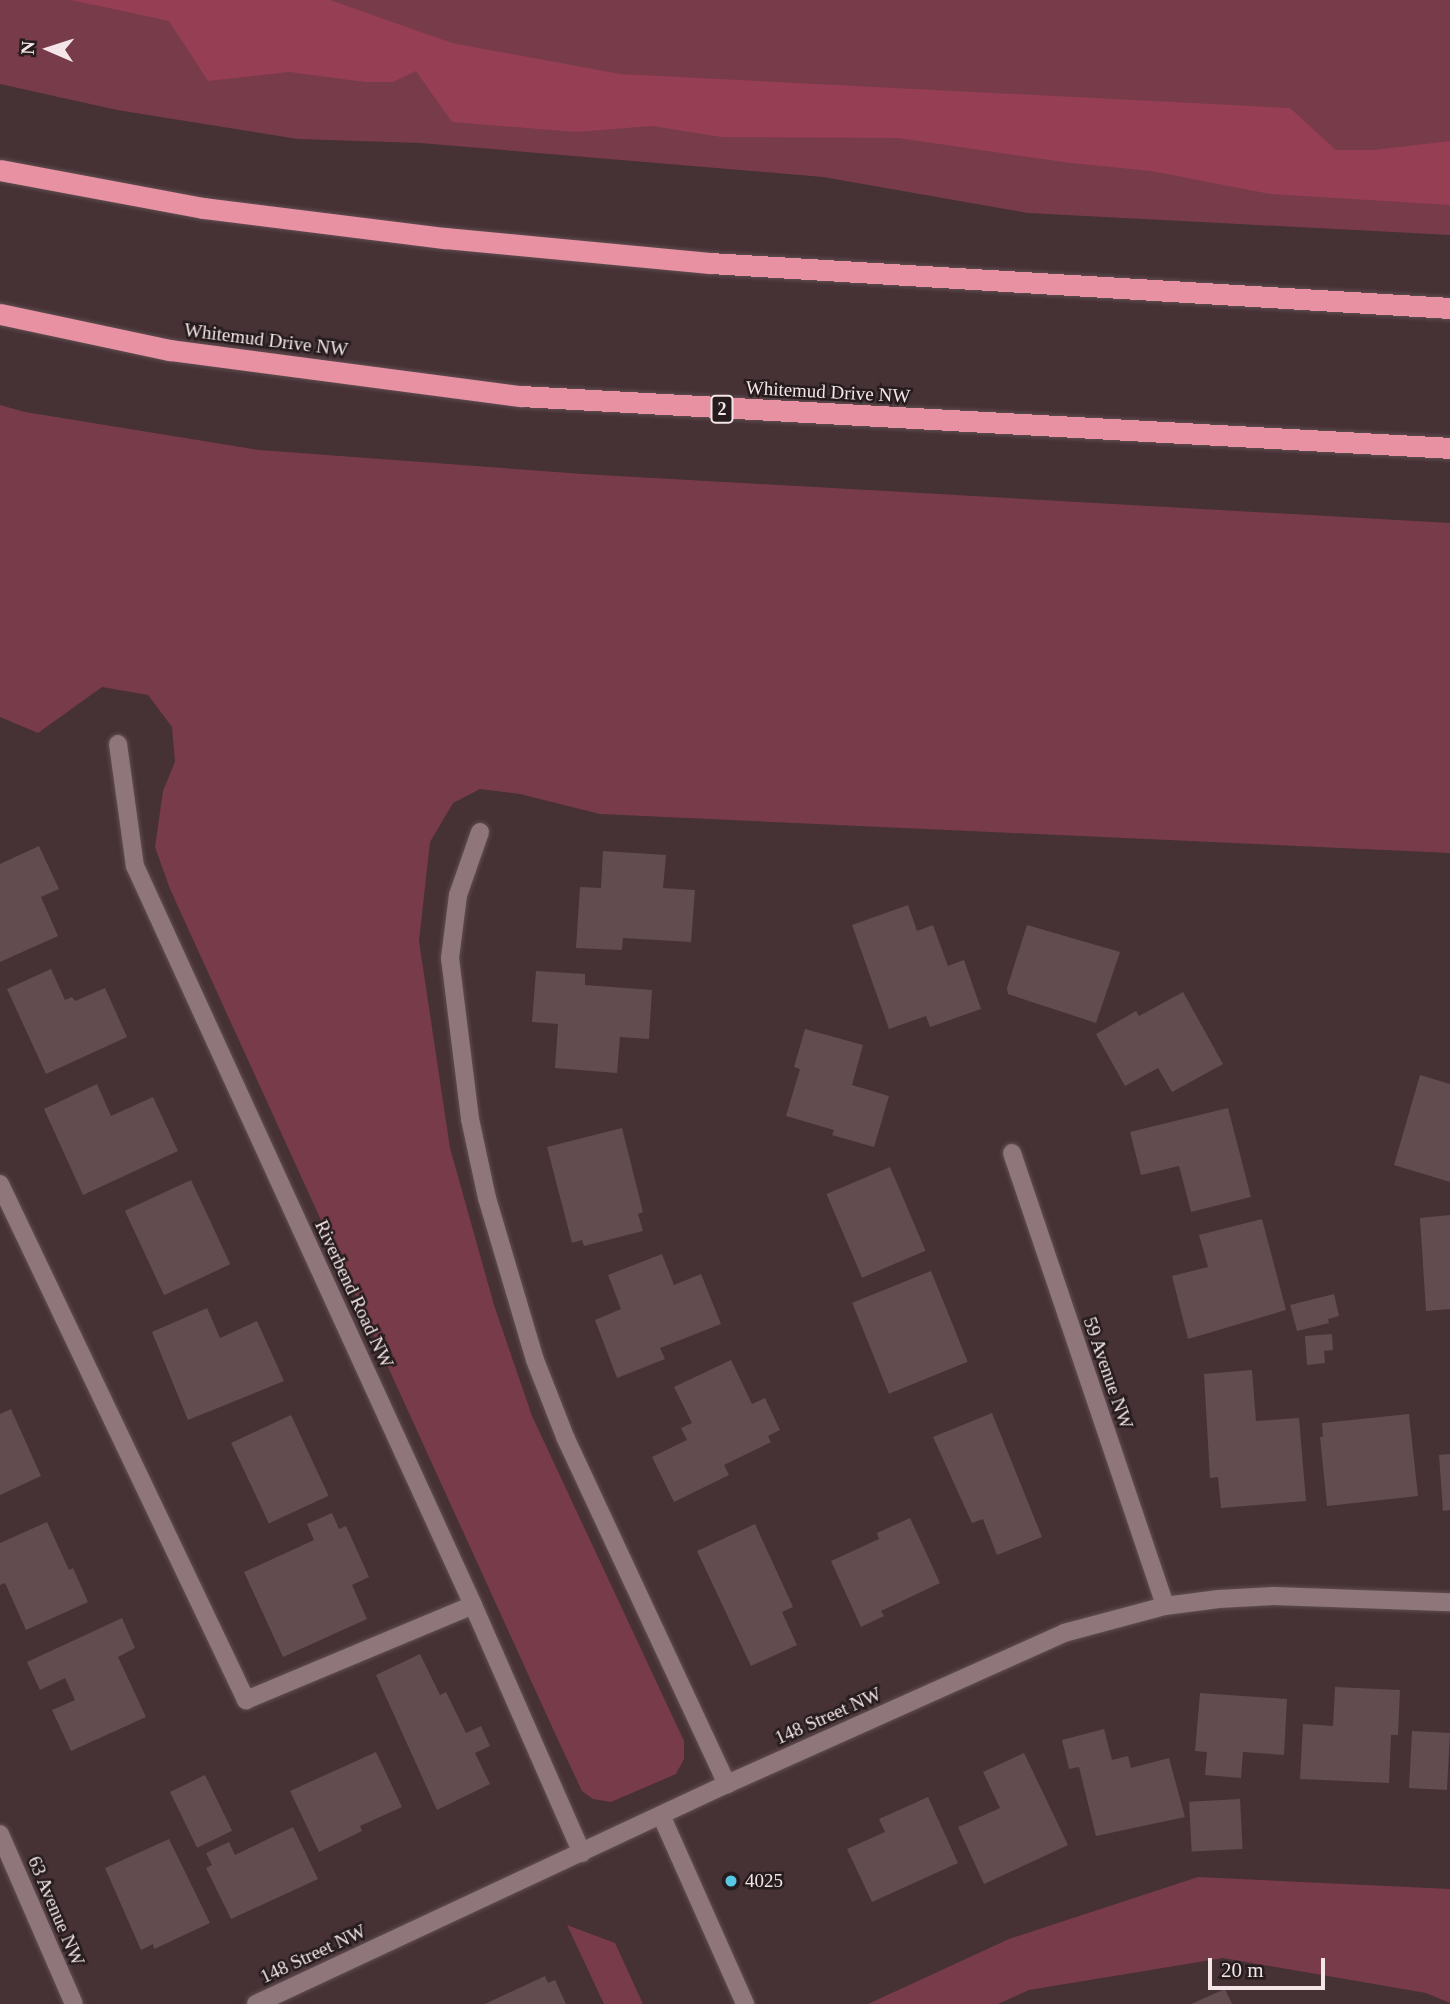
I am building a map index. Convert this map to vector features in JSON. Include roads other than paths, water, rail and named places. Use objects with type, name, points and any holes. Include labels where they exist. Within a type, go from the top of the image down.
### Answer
[{"type":"highway","points":[[0,170],[204,208],[445,238],[710,263],[1446,307]]},
{"type":"highway","name":"Whitemud Drive NW","points":[[0,314],[170,350],[521,396],[1450,448]]},
{"type":"street","name":"Riverbend Road NW","points":[[118,744],[135,866],[472,1605],[582,1853]]},
{"type":"street","points":[[480,832],[458,895],[450,958],[468,1105],[487,1198],[528,1337],[566,1439],[727,1784]]},
{"type":"street","name":"59 Avenue NW","points":[[1012,1153],[1165,1606]]},
{"type":"street","points":[[0,1184],[246,1700],[472,1605]]},
{"type":"street","name":"148 Street NW","points":[[256,2004],[727,1784],[1064,1633],[1165,1606],[1274,1597],[1450,1602]]},
{"type":"street","points":[[661,1815],[745,2004]]},
{"type":"street","name":"63 Avenue NW","points":[[0,1835],[74,2004]]},
{"type":"place","name":"4025","points":[[731,1881]]}]
